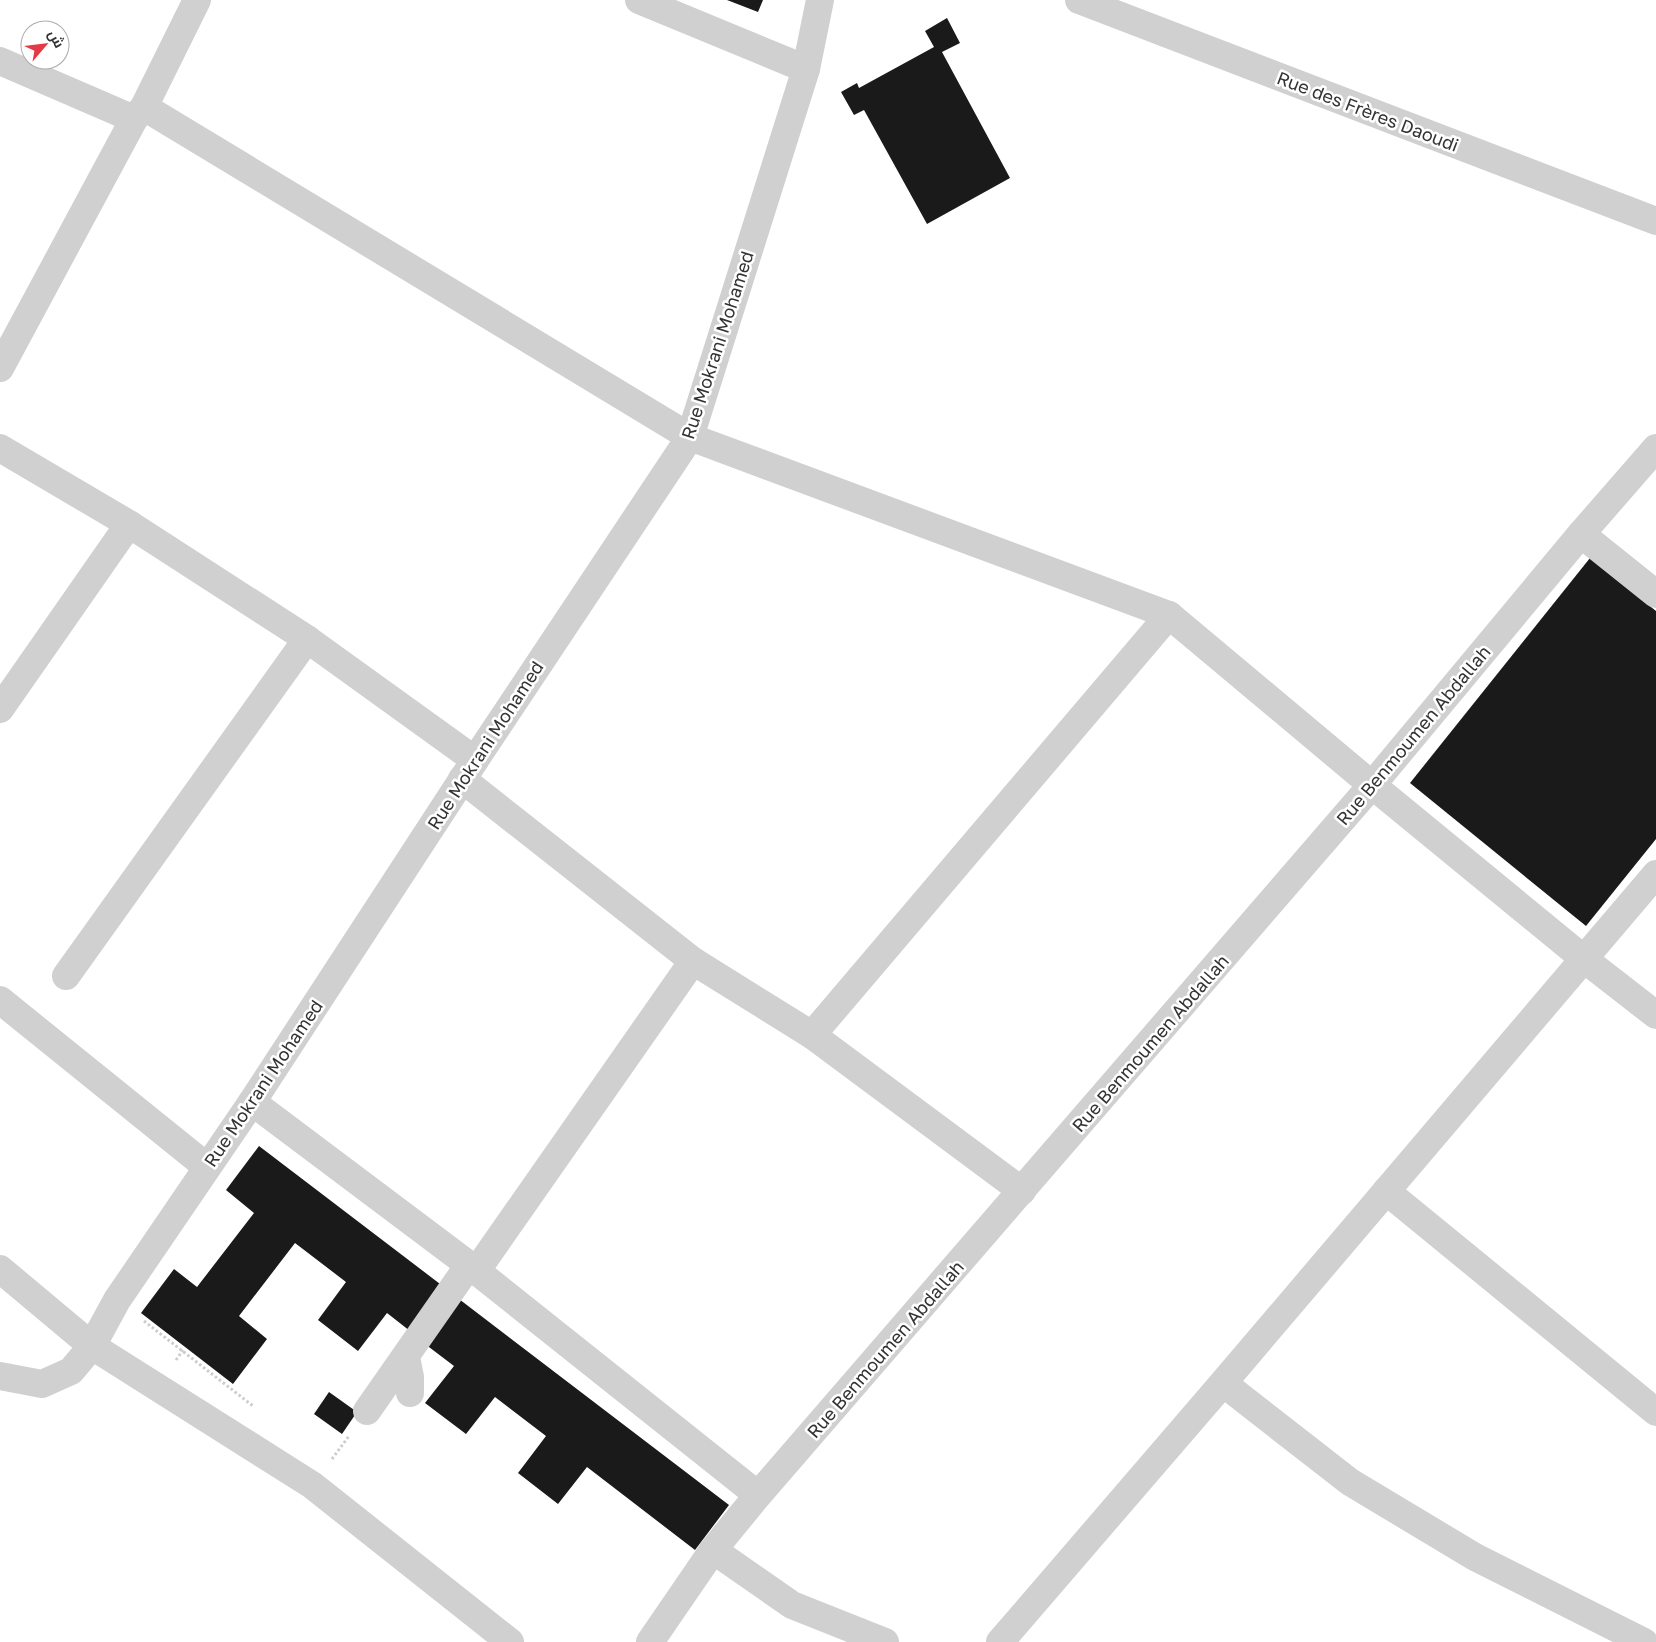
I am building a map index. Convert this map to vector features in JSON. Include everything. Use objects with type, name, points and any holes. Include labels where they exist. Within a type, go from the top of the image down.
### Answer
[{"type":"street","points":[[0,368],[139,113],[197,0]]},
{"type":"street","points":[[639,0],[806,69]]},
{"type":"street","name":"Rue Mokrani Mohamed","points":[[0,1376],[42,1384],[71,1371],[92,1346],[117,1300],[252,1102],[468,770],[690,436],[806,69],[820,0]]},
{"type":"street","name":"Rue des Frères Daoudi","points":[[1079,0],[1656,221]]},
{"type":"street","points":[[0,61],[139,113],[690,436],[1169,615],[1584,960],[1656,1015]]},
{"type":"street","points":[[0,448],[129,524],[307,639],[468,770],[693,961],[812,1035],[1022,1191]]},
{"type":"street","name":"Rue Benmoumen Abdallah","points":[[650,1642],[713,1550],[758,1495],[1372,785],[1581,534],[1656,448]]},
{"type":"street","points":[[0,709],[129,524]]},
{"type":"street","points":[[1581,534],[1656,594]]},
{"type":"street","points":[[812,1035],[1169,615]]},
{"type":"street","points":[[66,976],[307,639]]},
{"type":"street","points":[[1000,1642],[1656,874]]},
{"type":"street","points":[[360,1420],[378,1385],[406,1357],[473,1268],[693,961]]},
{"type":"street","points":[[0,1000],[207,1167]]},
{"type":"street","points":[[252,1102],[473,1268],[758,1495]]},
{"type":"street","points":[[1386,1191],[1656,1412]]},
{"type":"street","points":[[0,1269],[92,1346],[312,1485],[510,1642]]},
{"type":"street","points":[[406,1357],[410,1376],[410,1394]]},
{"type":"street","points":[[1223,1383],[1350,1482],[1475,1557],[1644,1642]]},
{"type":"street","points":[[713,1550],[792,1604],[885,1642]]},
{"type":"path","points":[[117,1300],[260,1411]]},
{"type":"path","points":[[328,1465],[360,1420]]},
{"type":"building","points":[[727,0],[763,0],[758,12]]},
{"type":"building","points":[[947,18],[960,43],[942,52],[1010,178],[927,224],[864,110],[854,115],[841,92],[857,83],[859,88],[934,47],[925,31]]},
{"type":"building","points":[[1590,558],[1656,611],[1656,839],[1586,926],[1410,783]]},
{"type":"building","points":[[259,1146],[444,1287],[410,1331],[387,1313],[358,1351],[318,1320],[346,1282],[295,1243],[239,1316],[267,1339],[233,1384],[141,1313],[174,1269],[197,1287],[254,1213],[226,1190]]},
{"type":"building","points":[[459,1299],[729,1505],[695,1550],[587,1467],[558,1504],[518,1473],[546,1436],[495,1397],[466,1434],[425,1403],[454,1366],[425,1344]]},
{"type":"building","points":[[329,1392],[357,1412],[342,1434],[314,1414]]}]
